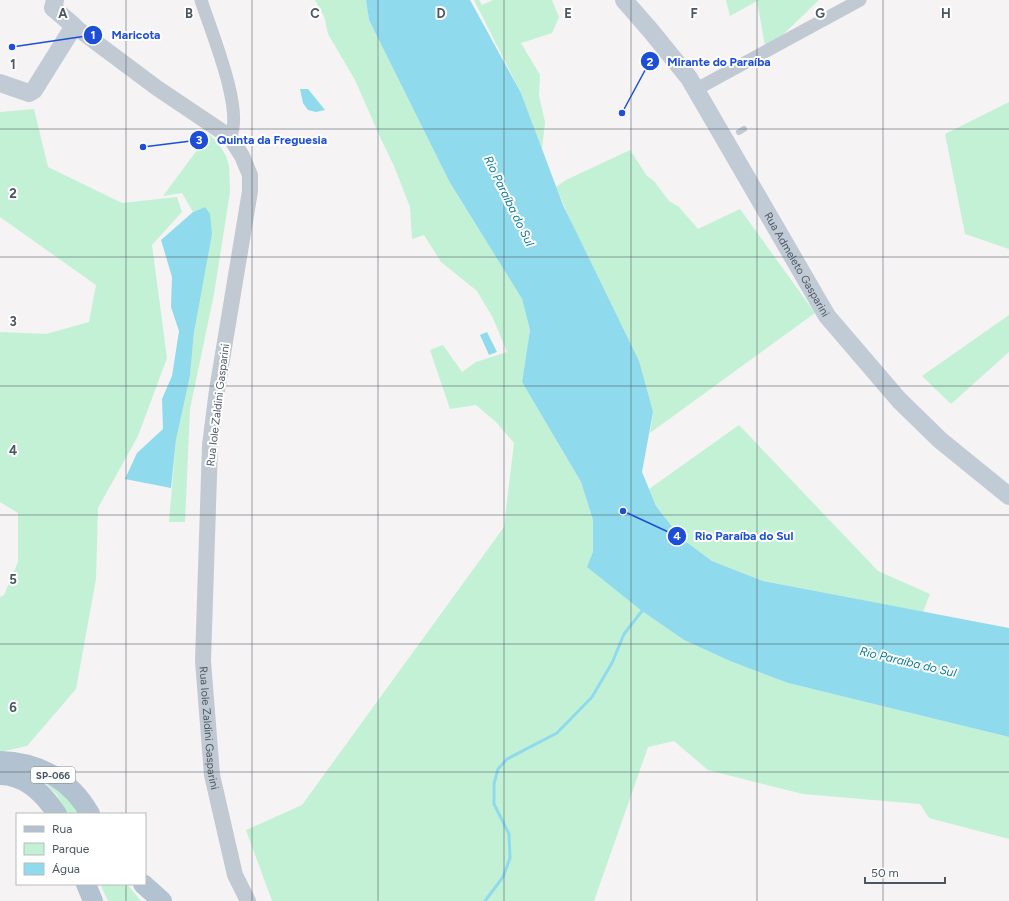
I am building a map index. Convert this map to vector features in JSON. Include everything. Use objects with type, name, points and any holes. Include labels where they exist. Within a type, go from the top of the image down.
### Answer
[{"type":"main road","name":"Rua Iole Zaldini Gasparini","points":[[55,0],[53,8],[74,26]]},
{"type":"main road","name":"Rua Admeleto Gasparini","points":[[624,0],[651,31],[695,90],[827,316],[899,400],[940,440],[1009,496]]},
{"type":"main road","points":[[0,83],[29,93],[34,90],[74,26]]},
{"type":"main road","name":"SP-066","points":[[0,761],[31,764],[50,772],[66,783],[82,799],[89,813]]},
{"type":"main road","name":"SP-066","points":[[0,775],[7,775],[30,784],[48,800],[56,813]]},
{"type":"main road","points":[[86,885],[93,901]]},
{"type":"main road","points":[[135,885],[147,901]]},
{"type":"main road","points":[[143,885],[162,901]]},
{"type":"street","points":[[201,0],[230,90],[234,110],[233,132],[230,137]]},
{"type":"street","points":[[695,90],[860,0]]},
{"type":"street","name":"Rua Iole Zaldini Gasparini","points":[[74,26],[157,88],[230,137],[242,156],[250,175],[250,191],[218,383],[210,446],[203,661],[212,775],[235,876],[248,901]]},
{"type":"green space","points":[[315,0],[366,0],[369,20],[449,181],[522,299],[530,330],[522,382],[581,482],[593,520],[593,552],[642,611],[684,640],[730,661],[788,683],[1009,737],[1009,839],[929,818],[920,804],[803,794],[708,770],[674,741],[648,747],[594,901],[272,901],[246,830],[302,805],[504,527],[514,443],[496,422],[476,405],[450,409],[430,350],[443,345],[462,372],[476,362],[507,352],[493,318],[477,291],[441,262],[424,235],[412,239],[410,207],[394,166],[355,80],[328,34],[324,16]]},
{"type":"green space","points":[[474,0],[479,0],[482,5],[493,0],[552,0],[559,17],[552,33],[521,43],[540,75],[539,96],[545,122],[542,149],[521,93]]},
{"type":"green space","points":[[726,0],[819,0],[766,51],[757,1],[730,16]]},
{"type":"green space","points":[[1009,102],[1009,249],[965,234],[945,134]]},
{"type":"green space","points":[[34,109],[48,167],[122,203],[177,197],[182,212],[152,245],[167,358],[138,436],[98,508],[96,579],[76,689],[27,746],[0,752],[0,597],[4,595],[18,562],[18,513],[0,502],[0,332],[46,334],[89,322],[96,285],[0,217],[0,112]]},
{"type":"green space","points":[[209,134],[218,143],[226,156],[229,166],[230,192],[214,294],[190,409],[185,522],[169,522],[176,440],[190,376],[205,207],[193,212],[182,193],[163,196]]},
{"type":"green space","points":[[630,150],[647,176],[654,181],[669,201],[679,207],[698,229],[740,209],[815,313],[650,433],[653,412],[556,187],[566,180]]},
{"type":"green space","points":[[1009,315],[1009,352],[951,404],[922,376]]},
{"type":"green space","points":[[739,425],[878,571],[930,594],[923,612],[763,581],[712,561],[681,538],[656,506],[649,489]]},
{"type":"green space","points":[[49,781],[61,788],[80,813],[67,813],[57,795],[46,784]]},
{"type":"green space","points":[[100,885],[128,885],[141,901],[108,901]]},
{"type":"water","points":[[366,0],[470,0],[521,93],[563,205],[639,361],[653,412],[642,472],[656,506],[681,538],[712,561],[763,581],[1009,628],[1009,737],[788,683],[730,661],[684,640],[642,611],[587,567],[593,552],[593,520],[581,482],[522,382],[530,330],[522,299],[449,181],[369,20]]},
{"type":"water","points":[[300,89],[308,89],[325,110],[316,112],[308,110],[303,103]]},
{"type":"water","points":[[205,207],[210,214],[212,234],[194,332],[190,376],[176,440],[171,488],[125,479],[137,453],[163,429],[162,399],[172,376],[179,331],[171,307],[172,277],[161,240],[193,212]]},
{"type":"water","points":[[487,332],[497,352],[489,355],[480,335]]},
{"type":"waterway","points":[[485,901],[503,877],[510,858],[509,834],[494,804],[494,784],[498,769],[507,759],[557,733],[592,697],[612,663],[624,634],[642,611]]},
{"type":"place","name":"Maricota","points":[[12,47]]},
{"type":"place","name":"Mirante do Paraíba","points":[[622,113]]},
{"type":"place","name":"Quinta da Freguesia","points":[[143,147]]},
{"type":"place","name":"Rio Paraíba do Sul","points":[[623,511]]}]
